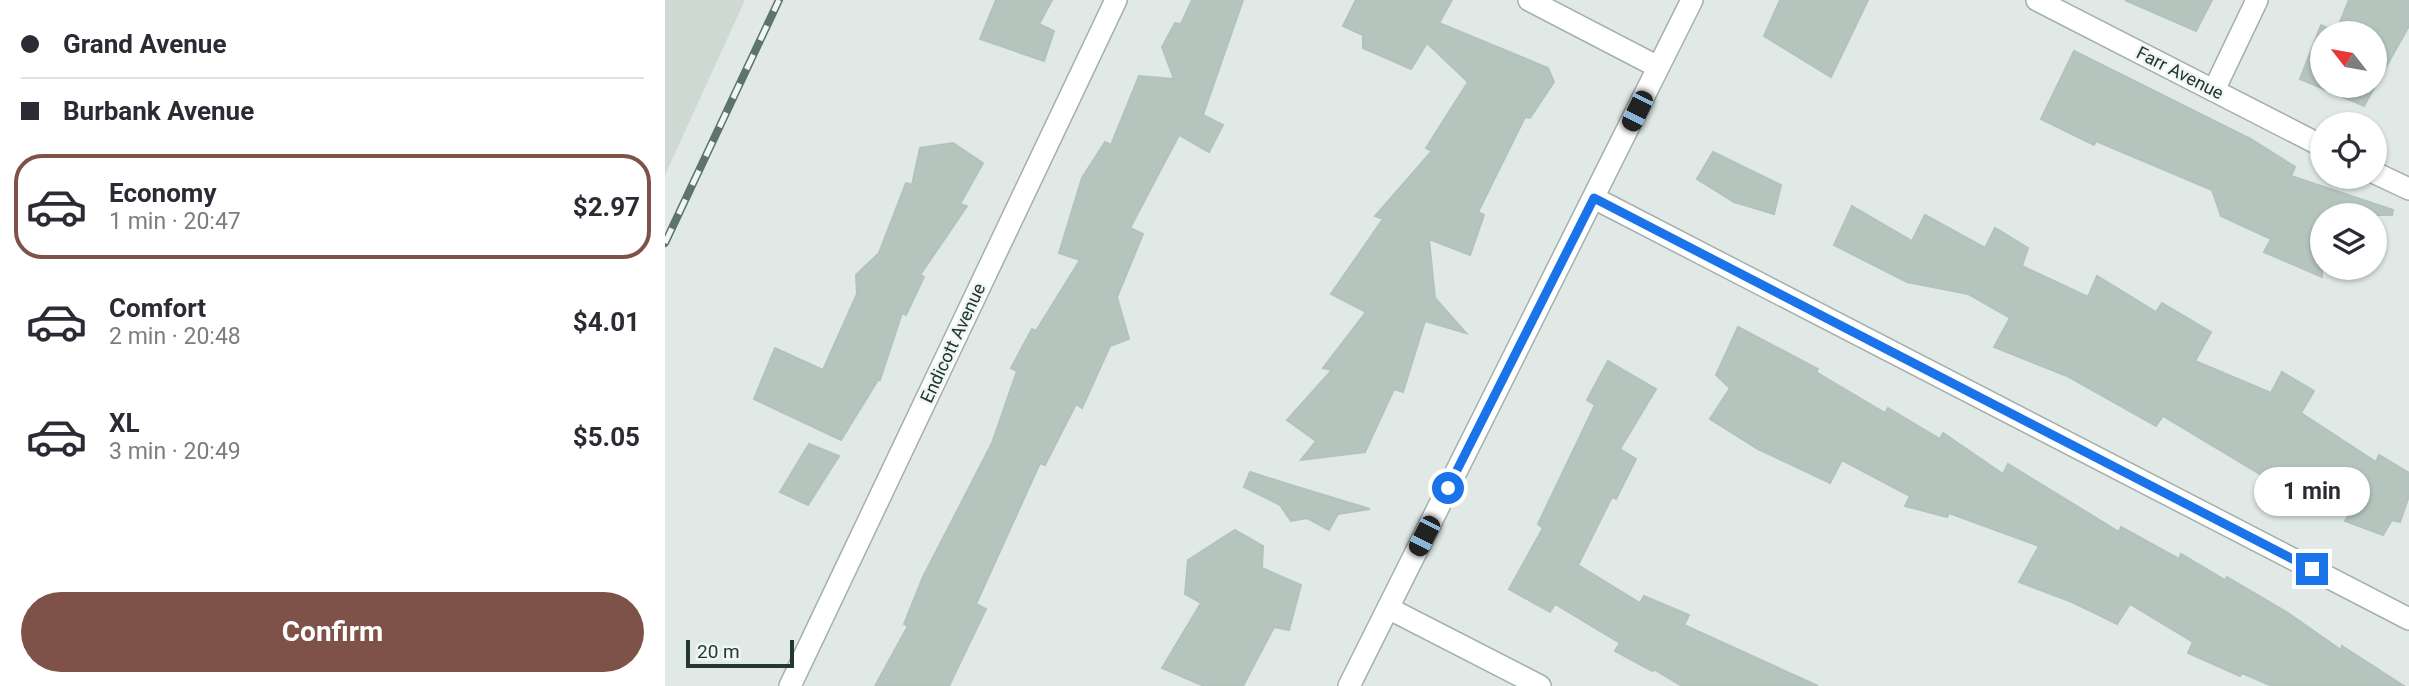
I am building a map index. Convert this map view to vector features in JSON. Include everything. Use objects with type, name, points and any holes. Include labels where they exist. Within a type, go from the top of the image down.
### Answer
[{"type":"street","name":"Endicott Avenue","points":[[790,686],[1116,0]]},
{"type":"street","points":[[1529,0],[1658,67]]},
{"type":"street","points":[[1349,686],[1692,0]]},
{"type":"street","name":"Farr Avenue","points":[[2037,0],[2310,140]]},
{"type":"street","points":[[2214,90],[2257,0]]},
{"type":"street","points":[[2387,179],[2409,189]]},
{"type":"street","points":[[1594,198],[2409,619]]},
{"type":"street","points":[[1388,608],[1540,686]]},
{"type":"shaded area","points":[[665,0],[745,0],[665,175]]},
{"type":"building","points":[[996,0],[1052,0],[1039,24],[1054,31],[1044,61],[980,39]]},
{"type":"building","points":[[1192,0],[1243,0],[1203,115],[1223,125],[1209,152],[1179,135],[1130,228],[1143,234],[1117,297],[1129,339],[1110,346],[1082,408],[1076,404],[1045,465],[1040,463],[976,604],[986,609],[949,686],[875,686],[908,626],[904,624],[923,577],[992,443],[1017,371],[1011,368],[1032,329],[1036,331],[1080,260],[1059,253],[1082,178],[1105,142],[1111,145],[1139,76],[1174,79],[1162,47],[1175,23],[1181,24]]},
{"type":"building","points":[[1356,0],[1452,0],[1439,23],[1548,68],[1554,82],[1530,118],[1525,117],[1478,212],[1484,215],[1470,255],[1429,239],[1435,298],[1466,333],[1425,321],[1403,392],[1394,389],[1365,452],[1301,460],[1316,441],[1287,420],[1332,370],[1323,368],[1366,312],[1331,294],[1383,219],[1375,216],[1432,151],[1426,148],[1468,82],[1427,43],[1411,69],[1363,48],[1363,35],[1343,26]]},
{"type":"building","points":[[1780,0],[1868,0],[1831,77],[1764,36]]},
{"type":"building","points":[[2125,0],[2212,0],[2196,31]]},
{"type":"building","points":[[2349,0],[2409,0],[2409,26],[2387,65],[2387,21],[2340,21]]},
{"type":"building","points":[[2074,51],[2251,139],[2295,167],[2291,176],[2310,182],[2310,189],[2330,189],[2372,203],[2310,203],[2310,272],[2264,252],[2271,239],[2221,216],[2212,190],[2096,141],[2094,145],[2041,119]]},
{"type":"building","points":[[2310,53],[2310,83],[2300,79]]},
{"type":"building","points":[[2345,98],[2368,98],[2364,106]]},
{"type":"building","points":[[953,143],[983,163],[960,204],[967,206],[920,275],[924,277],[906,315],[902,313],[880,380],[841,440],[754,399],[775,348],[823,370],[857,294],[856,275],[879,253],[906,183],[912,185],[920,148]]},
{"type":"building","points":[[1713,152],[1781,185],[1774,214],[1734,202],[1697,179]]},
{"type":"building","points":[[1852,206],[1912,241],[1925,215],[1985,248],[1995,228],[2028,248],[2022,266],[2088,297],[2097,276],[2156,312],[2162,303],[2211,332],[2195,361],[2271,393],[2282,372],[2314,391],[2301,413],[2376,462],[2379,455],[2409,473],[2409,496],[2400,522],[2392,520],[2383,535],[2345,521],[2348,516],[2265,473],[2263,476],[2163,416],[2156,426],[2067,376],[1994,347],[2010,318],[1968,294],[1907,282],[1834,245]]},
{"type":"building","points":[[2387,208],[2393,210],[2392,215],[2387,215]]},
{"type":"building","points":[[1738,327],[1818,369],[1816,372],[1885,413],[1888,408],[1940,439],[1943,433],[2003,474],[2008,464],[2119,532],[2121,527],[2179,559],[2181,554],[2225,580],[2227,577],[2288,613],[2341,650],[2342,646],[2404,686],[2272,686],[2242,673],[2240,676],[2188,653],[2193,642],[2130,604],[2117,624],[2072,602],[2019,582],[2039,546],[1949,513],[1947,517],[1905,506],[1910,496],[1842,460],[1830,483],[1758,449],[1710,419],[1730,388],[1716,375]]},
{"type":"building","points":[[1608,361],[1656,389],[1620,449],[1636,459],[1616,499],[1612,497],[1578,565],[1640,603],[1644,596],[1689,615],[1684,625],[1818,686],[1682,686],[1615,651],[1620,643],[1555,604],[1550,612],[1509,589],[1543,528],[1538,524],[1595,405],[1587,400]]},
{"type":"building","points":[[809,444],[839,456],[808,505],[780,492]]},
{"type":"building","points":[[1250,472],[1370,509],[1338,514],[1329,530],[1307,518],[1291,521],[1280,505],[1244,487]]},
{"type":"building","points":[[1235,530],[1263,546],[1262,568],[1301,585],[1289,630],[1274,627],[1243,686],[1204,686],[1162,668],[1201,603],[1185,594],[1188,560]]},
{"type":"railway","points":[[665,243],[779,0]]},
{"type":"route","points":[[1448,488],[1594,198],[2312,569]]}]
